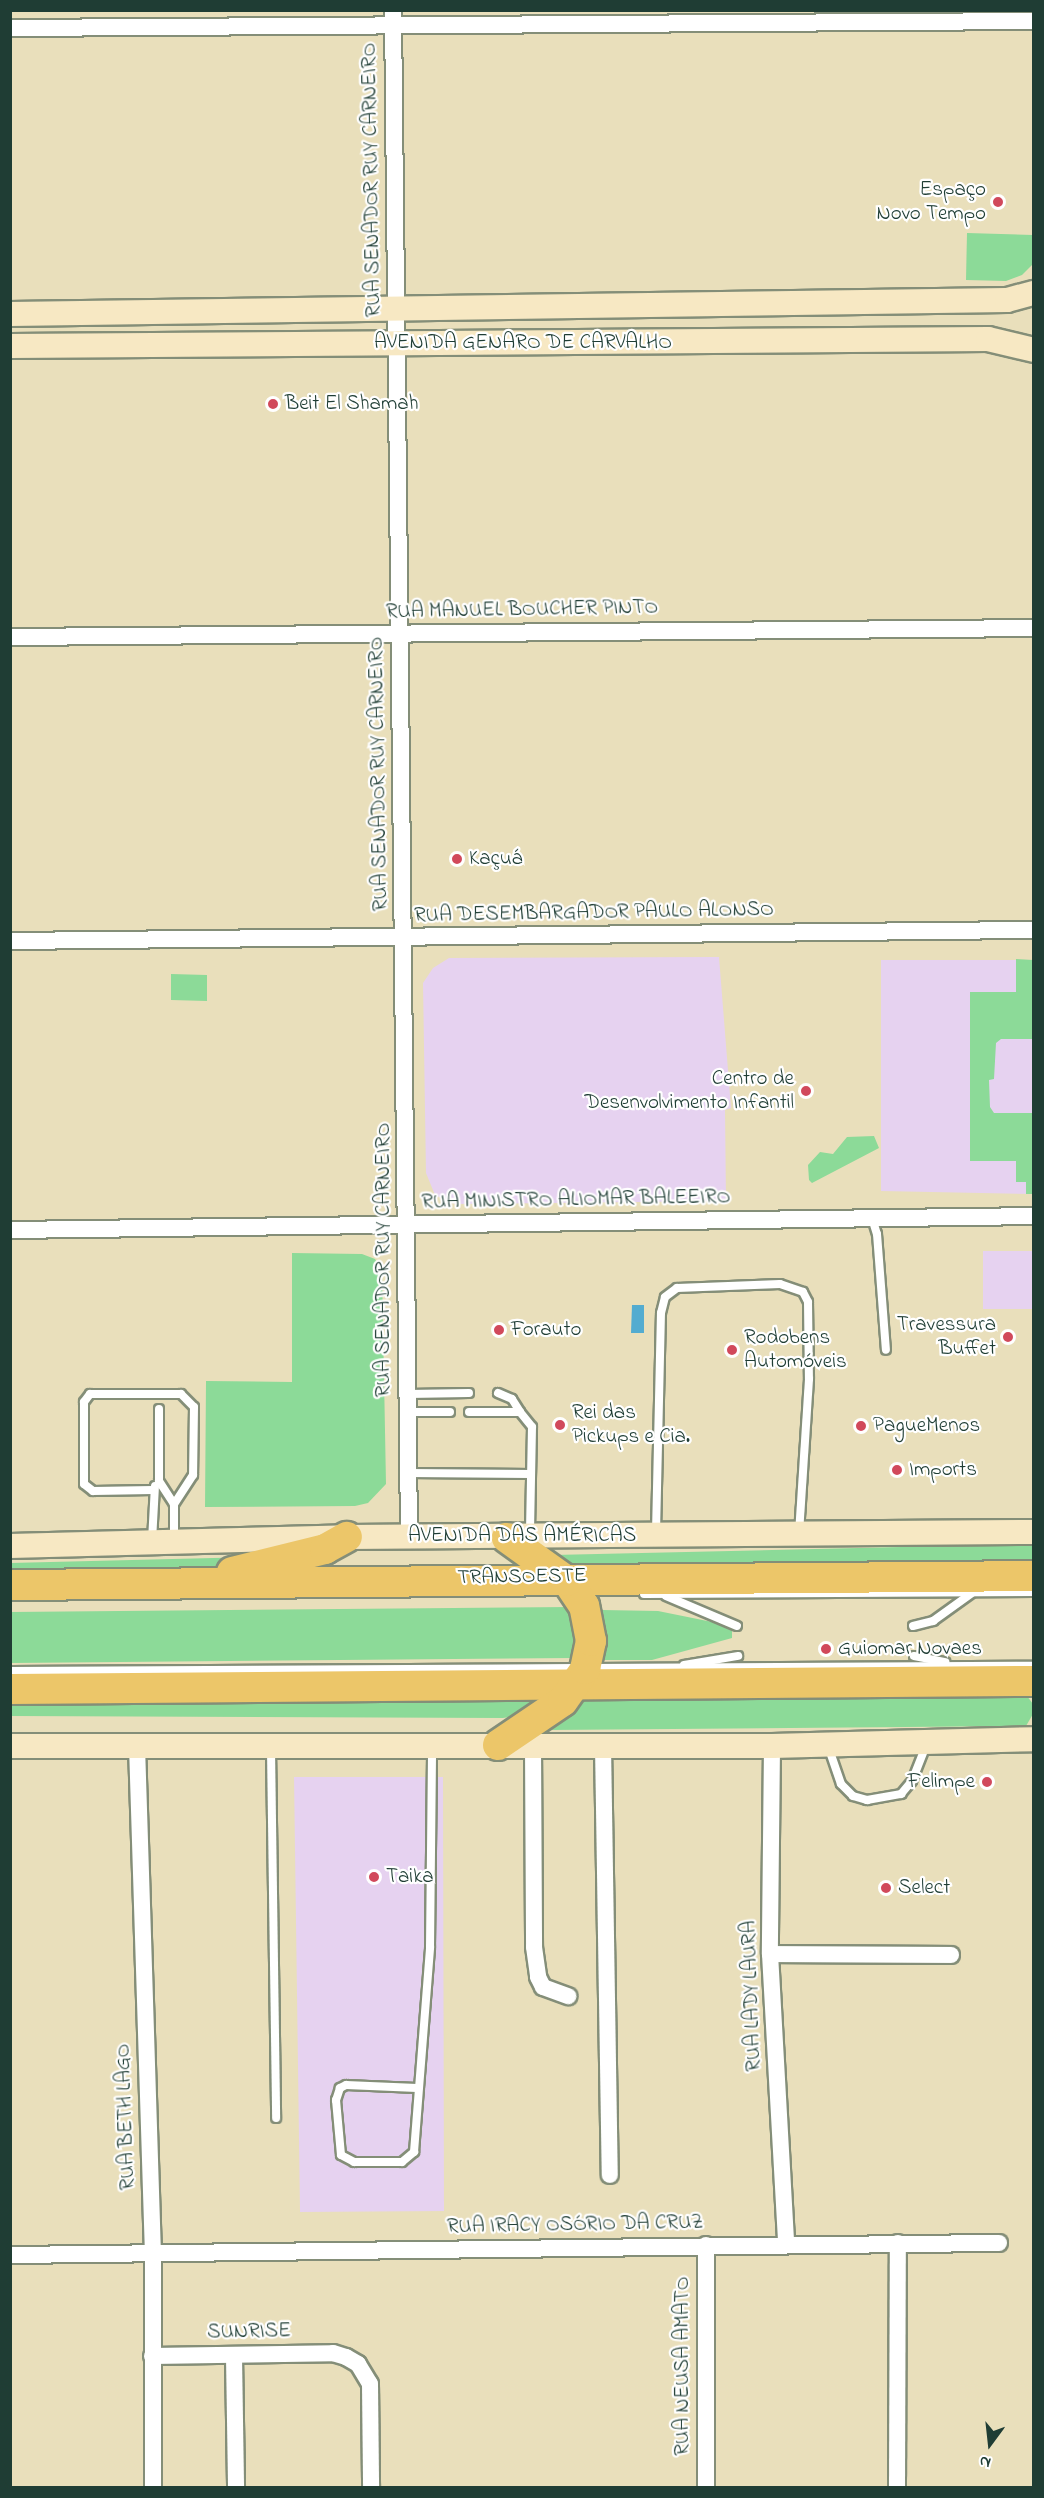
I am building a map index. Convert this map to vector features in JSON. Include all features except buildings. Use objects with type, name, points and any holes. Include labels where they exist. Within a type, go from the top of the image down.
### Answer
[{"type":"highway","points":[[201,1584],[242,1569],[325,1549],[346,1537]]},
{"type":"highway","points":[[498,1745],[547,1715],[580,1677],[591,1625],[574,1591],[518,1537]]},
{"type":"highway","name":"AVENIDA DAS AMÉRICAS","points":[[10,1585],[201,1584],[574,1591],[1034,1576]]},
{"type":"highway","points":[[10,1689],[580,1677],[1034,1681]]},
{"type":"street","points":[[10,28],[393,18],[1034,21]]},
{"type":"street","name":"RUA SENADOR RUY CARNEIRO","points":[[393,18],[409,1536]]},
{"type":"street","name":"AVENIDA GENARO DE CARVALHO","points":[[10,314],[1007,300],[1034,292]]},
{"type":"street","points":[[742,304],[742,341]]},
{"type":"street","points":[[51,313],[44,333],[53,347]]},
{"type":"street","name":"AVENIDA GENARO DE CARVALHO","points":[[10,346],[988,339],[1034,350]]},
{"type":"street","name":"RUA MANUEL BOUCHER PINTO","points":[[10,637],[1034,628]]},
{"type":"street","name":"RUA DESEMBARGADOR PAULO ALONSO","points":[[10,941],[1034,930]]},
{"type":"street","name":"RUA MINISTRO ALIOMAR BALEEIRO","points":[[10,1230],[1034,1216]]},
{"type":"street","points":[[998,1533],[1034,1519]]},
{"type":"street","name":"AVENIDA DAS AMÉRICAS","points":[[10,1546],[409,1536],[1034,1532]]},
{"type":"street","points":[[10,1746],[772,1746],[1034,1739]]},
{"type":"street","points":[[533,1745],[534,1947],[538,1977],[543,1987],[568,1996]]},
{"type":"street","points":[[603,1745],[610,2175]]},
{"type":"street","name":"RUA BETH LAGO","points":[[137,1746],[153,2254],[153,2487]]},
{"type":"street","name":"RUA LADY LAURA","points":[[772,1746],[770,1954],[786,2243]]},
{"type":"street","points":[[770,1954],[951,1955]]},
{"type":"street","name":"RUA IRACY OSÓRIO DA CRUZ","points":[[10,2255],[786,2243],[999,2243]]},
{"type":"street","points":[[897,2487],[898,2243]]},
{"type":"street","name":"RUA NEUSA AMATO","points":[[706,2245],[706,2487]]},
{"type":"street","name":"SUNRISE","points":[[152,2356],[333,2354],[346,2357],[358,2364],[370,2384],[371,2487]]},
{"type":"street","points":[[234,2356],[236,2487]]},
{"type":"lane","points":[[872,1218],[877,1234],[886,1350]]},
{"type":"lane","points":[[656,1535],[661,1313],[665,1297],[677,1288],[780,1284],[803,1292],[808,1302],[809,1379],[799,1534]]},
{"type":"lane","points":[[498,1392],[504,1393],[532,1427],[531,1474],[518,1537]]},
{"type":"lane","points":[[153,1490],[93,1491],[84,1484],[84,1402],[90,1394],[176,1393],[188,1398],[195,1418],[193,1475],[174,1503],[163,1542]]},
{"type":"lane","points":[[408,1394],[469,1393]]},
{"type":"lane","points":[[159,1409],[159,1481],[153,1490],[163,1542]]},
{"type":"lane","points":[[408,1412],[450,1412]]},
{"type":"lane","points":[[469,1412],[520,1412]]},
{"type":"lane","points":[[408,1473],[531,1474]]},
{"type":"lane","points":[[159,1481],[174,1503]]},
{"type":"lane","points":[[630,1594],[1034,1592]]},
{"type":"lane","points":[[914,1626],[933,1621],[973,1593]]},
{"type":"lane","points":[[663,1594],[737,1626]]},
{"type":"lane","points":[[10,1671],[580,1677],[666,1668],[738,1656]]},
{"type":"lane","points":[[914,1656],[969,1666]]},
{"type":"lane","points":[[666,1668],[1034,1666]]},
{"type":"lane","points":[[828,1745],[841,1784],[853,1796],[867,1800],[901,1794],[912,1781],[927,1742]]},
{"type":"lane","points":[[271,1745],[276,2118]]},
{"type":"lane","points":[[417,2088],[346,2085],[340,2088],[336,2100],[341,2155],[354,2162],[408,2160],[414,2152],[417,2088],[430,1947],[432,1745]]},
{"type":"shaded area","points":[[719,957],[731,1108],[725,1110],[726,1201],[455,1204],[435,1195],[426,1173],[423,983],[433,968],[449,958]]},
{"type":"shaded area","points":[[881,960],[1033,960],[1033,1194],[881,1191]]},
{"type":"shaded area","points":[[983,1251],[1033,1251],[1033,1309],[983,1309]]},
{"type":"shaded area","points":[[294,1777],[443,1777],[444,2211],[300,2212]]},
{"type":"green space","points":[[967,233],[1033,235],[1033,264],[1022,275],[1006,281],[966,280]]},
{"type":"green space","points":[[1016,959],[1033,960],[1033,1039],[1001,1039],[996,1043],[994,1079],[989,1080],[990,1107],[994,1113],[1033,1113],[1033,1194],[1026,1194],[1026,1182],[1016,1182],[1016,1161],[970,1161],[970,992],[1016,992]]},
{"type":"green space","points":[[171,974],[207,975],[207,1001],[171,1000]]},
{"type":"green space","points":[[874,1136],[879,1148],[812,1183],[809,1180],[808,1165],[820,1152],[833,1154],[847,1137]]},
{"type":"green space","points":[[292,1253],[362,1254],[375,1259],[382,1270],[386,1484],[368,1503],[355,1506],[205,1507],[206,1381],[292,1382]]},
{"type":"green space","points":[[1034,1544],[1033,1563],[573,1572],[553,1555]]},
{"type":"green space","points":[[254,1557],[222,1568],[11,1568],[10,1563]]},
{"type":"green space","points":[[572,1607],[579,1631],[574,1658],[11,1663],[10,1612]]},
{"type":"green space","points":[[602,1610],[658,1611],[732,1626],[732,1638],[652,1660],[603,1660]]},
{"type":"green space","points":[[544,1696],[518,1716],[503,1718],[11,1716],[10,1699]]},
{"type":"green space","points":[[1027,1696],[1033,1704],[1033,1714],[1026,1726],[549,1730],[581,1701]]},
{"type":"water","points":[[632,1305],[644,1305],[644,1333],[631,1333]]},
{"type":"place","name":"Espaço Novo Tempo","points":[[998,202]]},
{"type":"place","name":"Beit El Shamah","points":[[273,404]]},
{"type":"place","name":"Kaçuá","points":[[457,859]]},
{"type":"place","name":"Centro de Desenvolvimento Infantil","points":[[806,1091]]},
{"type":"place","name":"Forauto","points":[[499,1330]]},
{"type":"place","name":"Travessura Buffet","points":[[1008,1337]]},
{"type":"place","name":"Rodobens Automóveis","points":[[732,1350]]},
{"type":"place","name":"Rei das Pickups e Cia.","points":[[560,1425]]},
{"type":"place","name":"PagueMenos","points":[[861,1426]]},
{"type":"place","name":"Imports","points":[[897,1470]]},
{"type":"place","name":"Guiomar Novaes","points":[[826,1649]]},
{"type":"place","name":"Felimpe","points":[[987,1782]]},
{"type":"place","name":"Taika","points":[[374,1877]]},
{"type":"place","name":"Select","points":[[886,1888]]}]
